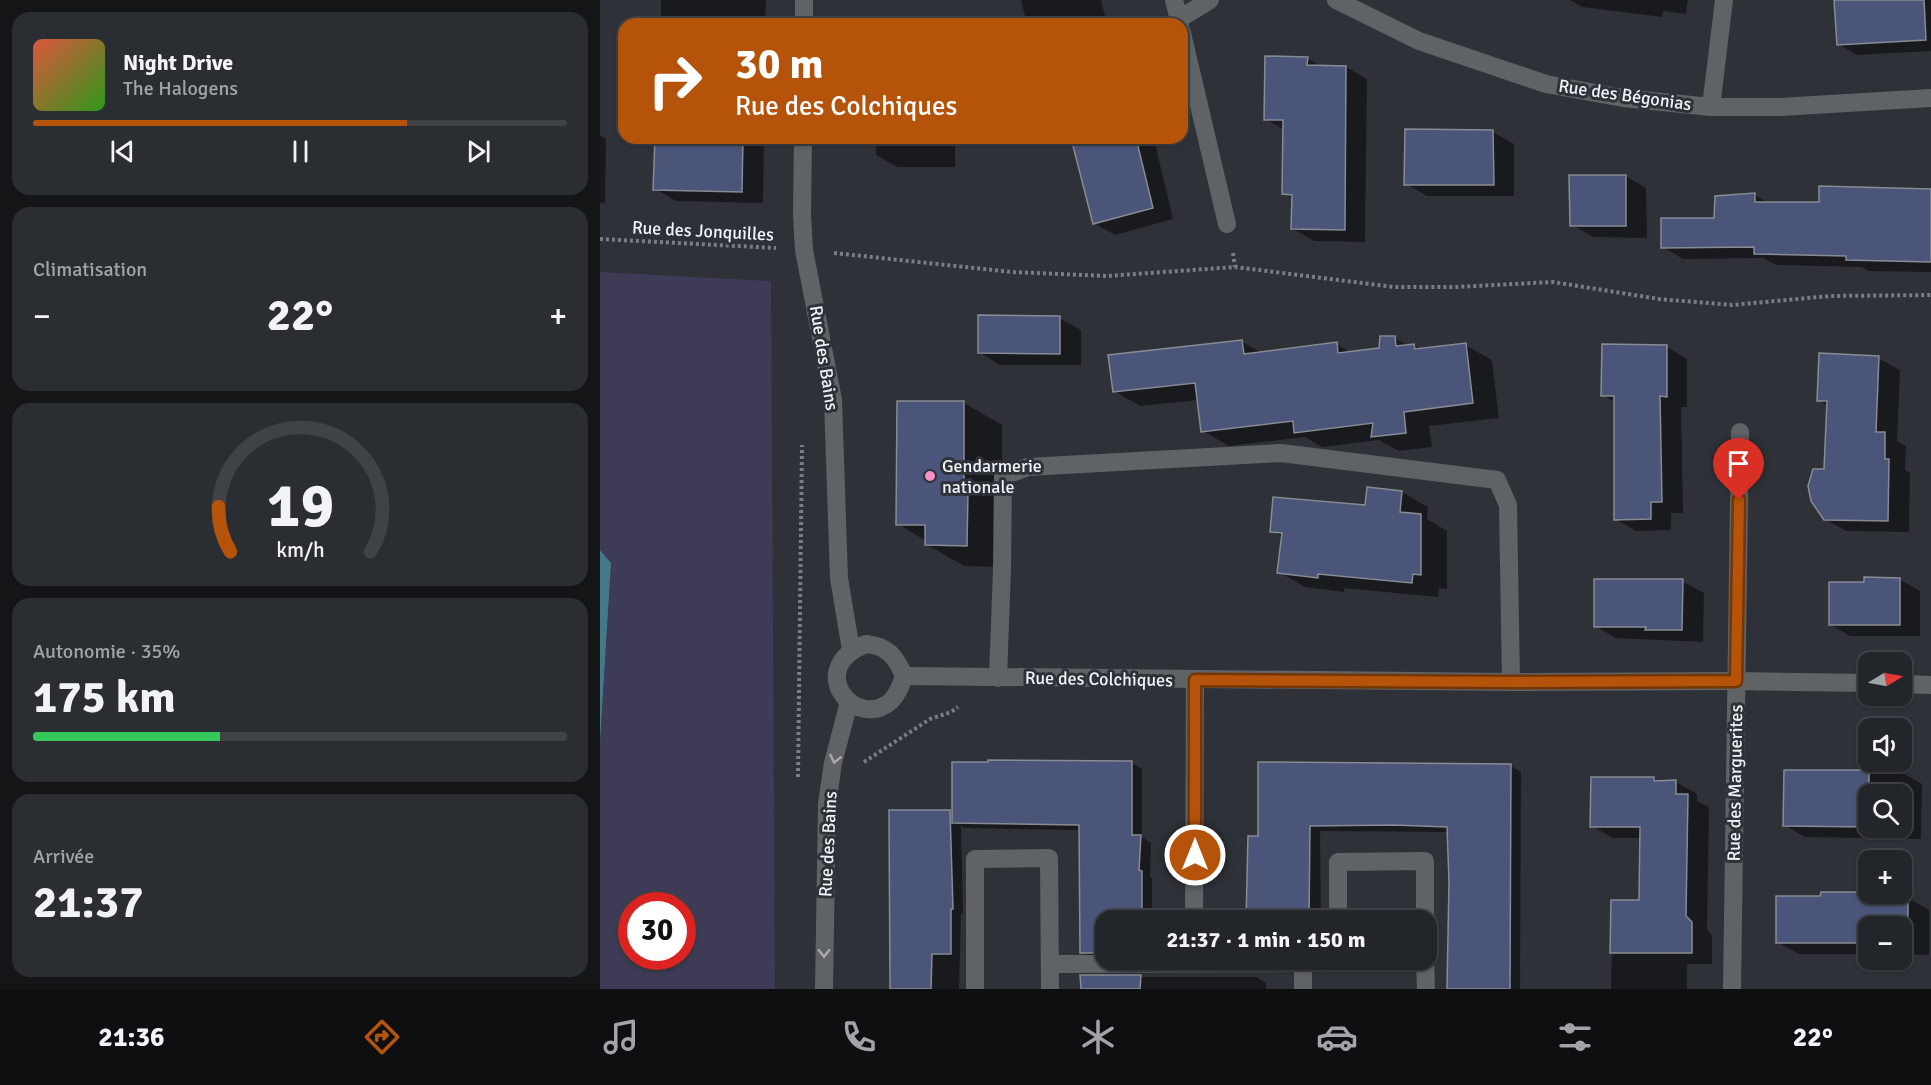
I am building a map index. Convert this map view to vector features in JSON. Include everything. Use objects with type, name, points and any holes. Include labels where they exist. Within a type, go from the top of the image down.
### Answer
[{"type":"street","points":[[804,0],[804,18]]},
{"type":"street","points":[[1174,0],[1178,18]]},
{"type":"street","points":[[1188,18],[1210,0]]},
{"type":"street","name":"Rue des Bégonias","points":[[1336,0],[1419,41],[1546,84],[1623,98],[1711,106],[1780,107],[1931,98]]},
{"type":"street","points":[[1711,106],[1724,0]]},
{"type":"street","points":[[1188,59],[1227,224]]},
{"type":"street","name":"Rue des Bains","points":[[803,144],[804,250],[833,400],[838,578],[850,650]]},
{"type":"street","name":"Rue des Marguerites","points":[[1732,989],[1740,432]]},
{"type":"street","points":[[998,678],[1003,476],[1028,467],[1281,453],[1497,480],[1508,505],[1511,682]]},
{"type":"street","points":[[866,644],[877,645],[887,650],[897,660],[904,676],[897,693],[890,702],[870,709],[859,708],[842,694],[837,670],[850,650],[866,644]]},
{"type":"street","name":"Rue des Colchiques","points":[[904,676],[1858,684]]},
{"type":"street","points":[[1194,910],[1195,680]]},
{"type":"street","points":[[1912,684],[1931,685]]},
{"type":"street","name":"Rue des Bains","points":[[824,989],[827,804],[833,763],[849,702]]},
{"type":"street","points":[[975,989],[975,859],[1049,858],[1050,989]]},
{"type":"street","points":[[1338,910],[1338,862],[1425,861],[1425,910]]},
{"type":"street","points":[[1050,964],[1095,963]]},
{"type":"street","points":[[1303,970],[1303,989]]},
{"type":"street","points":[[1425,970],[1426,989]]},
{"type":"path","name":"Rue des Jonquilles","points":[[600,239],[804,250],[1012,272],[1107,276],[1235,267],[1394,286],[1456,287],[1553,282],[1659,299],[1732,305],[1830,296],[1931,295]]},
{"type":"path","points":[[798,755],[802,438]]},
{"type":"shaded area","points":[[600,272],[771,281],[775,989],[600,989],[600,742],[611,563],[600,550]]},
{"type":"water","points":[[600,550],[611,563],[600,742]]},
{"type":"building","points":[[1834,0],[1924,0],[1926,40],[1837,45]]},
{"type":"building","points":[[1265,56],[1308,57],[1307,65],[1346,66],[1345,230],[1291,229],[1292,195],[1282,194],[1283,120],[1264,120]]},
{"type":"building","points":[[1405,129],[1493,130],[1494,185],[1404,185]]},
{"type":"building","points":[[655,144],[743,144],[742,192],[653,190]]},
{"type":"building","points":[[1073,144],[1137,144],[1153,208],[1093,224]]},
{"type":"building","points":[[1569,175],[1626,175],[1626,226],[1570,226]]},
{"type":"building","points":[[1819,186],[1931,189],[1931,262],[1846,260],[1846,256],[1754,254],[1754,247],[1661,248],[1661,218],[1714,218],[1715,196],[1755,193],[1755,202],[1819,202]]},
{"type":"building","points":[[978,315],[1060,316],[1060,354],[978,353]]},
{"type":"building","points":[[1380,336],[1395,336],[1396,346],[1414,344],[1415,349],[1466,343],[1473,403],[1404,412],[1406,433],[1371,437],[1373,423],[1294,433],[1293,421],[1201,432],[1195,383],[1113,392],[1108,355],[1242,340],[1244,354],[1337,342],[1338,353],[1379,348]]},
{"type":"building","points":[[1602,344],[1667,345],[1667,397],[1660,396],[1662,502],[1651,502],[1651,519],[1614,520],[1614,396],[1601,396]]},
{"type":"building","points":[[1819,353],[1879,356],[1876,432],[1885,432],[1885,459],[1889,459],[1888,521],[1824,520],[1811,501],[1808,486],[1813,469],[1824,469],[1827,401],[1817,401]]},
{"type":"building","name":"Gendarmerie nationale","points":[[897,401],[964,401],[964,491],[968,492],[967,546],[925,545],[925,525],[896,525]]},
{"type":"building","points":[[1367,487],[1402,491],[1400,512],[1421,514],[1421,575],[1413,574],[1412,583],[1318,574],[1318,578],[1277,573],[1282,533],[1270,532],[1273,497],[1365,505]]},
{"type":"building","points":[[1864,577],[1900,578],[1900,625],[1829,625],[1829,582],[1864,582]]},
{"type":"building","points":[[1594,579],[1683,579],[1682,630],[1594,627]]},
{"type":"building","points":[[988,760],[1132,761],[1132,835],[1141,835],[1139,870],[1142,871],[1142,910],[1095,910],[1095,953],[1080,953],[1079,825],[952,823],[952,762],[988,762]]},
{"type":"building","points":[[1258,762],[1511,764],[1510,989],[1447,989],[1449,881],[1447,827],[1310,826],[1309,910],[1246,910],[1248,836],[1258,836]]},
{"type":"building","points":[[1784,770],[1869,772],[1869,784],[1858,784],[1858,827],[1783,826]]},
{"type":"building","points":[[1591,777],[1654,777],[1654,781],[1676,780],[1676,794],[1688,794],[1686,916],[1692,922],[1692,953],[1610,953],[1611,900],[1639,900],[1640,827],[1590,827]]},
{"type":"building","points":[[889,810],[950,810],[953,909],[951,909],[951,954],[932,954],[931,989],[890,989]]},
{"type":"building","points":[[1821,892],[1858,892],[1858,904],[1908,904],[1908,916],[1858,916],[1858,943],[1776,943],[1776,896],[1820,896]]},
{"type":"building","points":[[1080,975],[1141,975],[1140,989],[1081,989]]},
{"type":"place","name":"Gendarmerie nationale","points":[[930,476]]},
{"type":"route","points":[[1195,855],[1195,680],[1736,681],[1739,500]]}]
